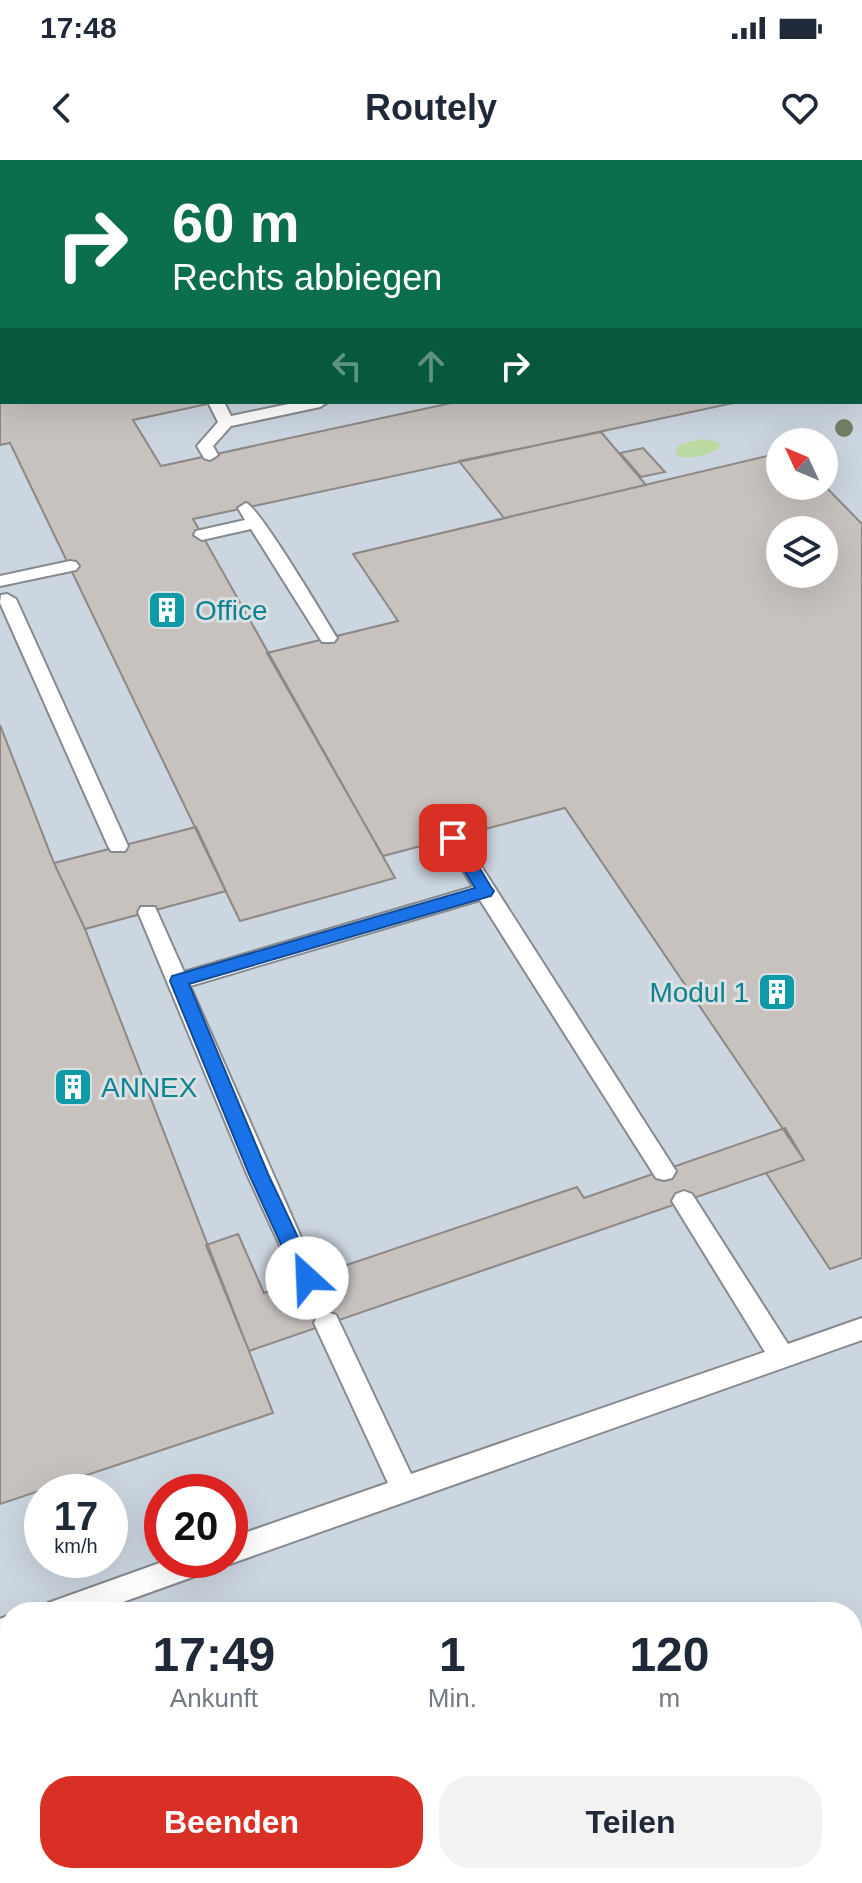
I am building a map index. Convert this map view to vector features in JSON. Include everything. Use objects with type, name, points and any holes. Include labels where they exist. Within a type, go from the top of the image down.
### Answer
[{"type":"lane","points":[[217,404],[226,422]]},
{"type":"lane","points":[[210,455],[205,446],[226,422],[311,404]]},
{"type":"lane","points":[[246,508],[328,638]]},
{"type":"lane","points":[[202,535],[257,523]]},
{"type":"lane","points":[[70,566],[2,591],[118,846]]},
{"type":"lane","points":[[0,639],[22,634]]},
{"type":"lane","points":[[453,838],[664,1171]]},
{"type":"lane","points":[[179,981],[485,891]]},
{"type":"lane","points":[[148,912],[259,1174],[307,1278]]},
{"type":"lane","points":[[684,1201],[782,1357]]},
{"type":"lane","points":[[327,1323],[404,1489]]},
{"type":"lane","points":[[248,1545],[862,1329]]},
{"type":"lane","points":[[86,1602],[154,1578]]},
{"type":"shaded area","points":[[0,404],[862,404],[862,1602],[0,1602]]},
{"type":"green space","points":[[701,439],[718,442],[720,447],[695,457],[679,457],[675,453],[678,445]]},
{"type":"building","name":"Office","points":[[0,404],[208,404],[133,420],[161,466],[447,404],[729,404],[193,519],[395,878],[240,921],[10,443],[0,445]]},
{"type":"building","points":[[601,432],[646,485],[504,518],[459,461]]},
{"type":"building","points":[[643,448],[665,472],[641,477],[620,453]]},
{"type":"building","name":"Modul 1","points":[[766,456],[766,500],[838,499],[862,524],[862,1258],[830,1269],[766,1173],[804,1160],[565,808],[383,856],[267,653],[398,621],[353,554]]},
{"type":"building","name":"ANNEX","points":[[0,725],[54,863],[85,929],[273,1413],[90,1474],[24,1474],[24,1496],[0,1504]]},
{"type":"building","points":[[196,827],[226,891],[85,929],[54,863]]},
{"type":"building","points":[[785,1128],[804,1160],[249,1351],[206,1245],[238,1234],[264,1293],[577,1187],[584,1198]]},
{"type":"place","name":"Office","points":[[167,610]]},
{"type":"place","name":"Modul 1","points":[[777,992]]},
{"type":"place","name":"ANNEX","points":[[73,1087]]},
{"type":"route","points":[[307,1278],[259,1174],[179,981],[485,891],[453,838]]}]
